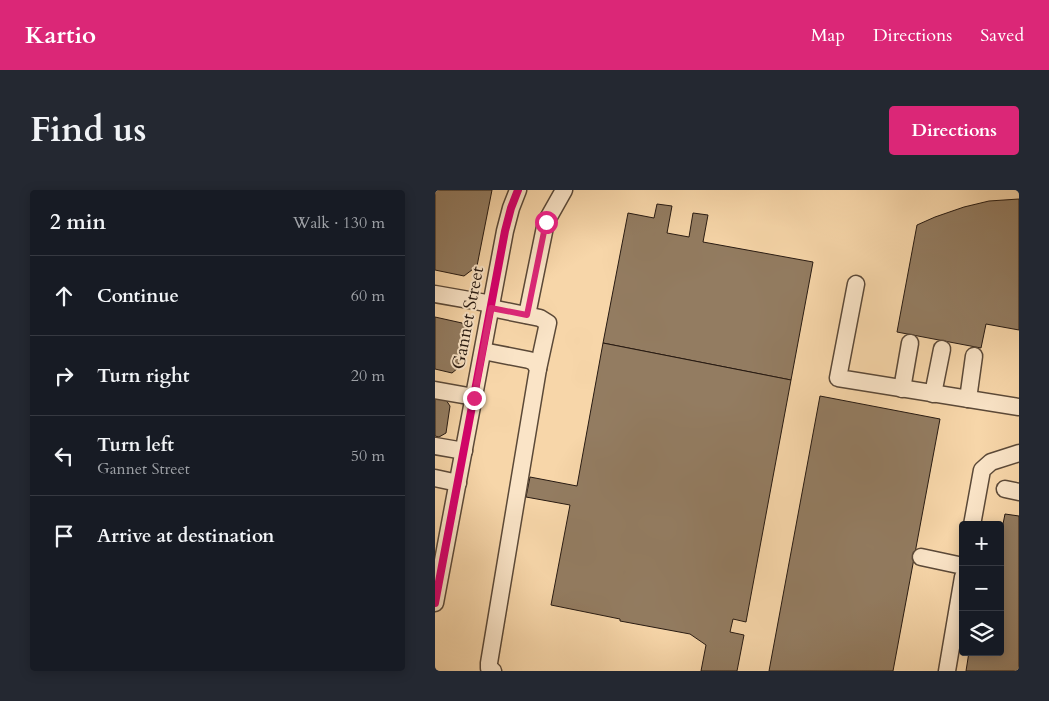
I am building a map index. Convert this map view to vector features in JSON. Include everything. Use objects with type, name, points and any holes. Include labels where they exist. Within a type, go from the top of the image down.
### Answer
[{"type":"street","name":"Gannet Street","points":[[435,601],[442,533],[458,483],[505,231],[511,208],[519,190]]},
{"type":"street","points":[[527,315],[546,222],[564,190]]},
{"type":"street","points":[[856,284],[838,378],[1019,407]]},
{"type":"street","points":[[435,294],[540,318],[548,323],[538,369],[489,663],[489,668],[493,671]]},
{"type":"street","points":[[902,389],[910,343]]},
{"type":"street","points":[[933,394],[942,349]]},
{"type":"street","points":[[483,352],[529,360],[534,362],[538,369]]},
{"type":"street","points":[[967,399],[974,356]]},
{"type":"street","points":[[435,390],[474,398]]},
{"type":"street","points":[[435,446],[464,451]]},
{"type":"street","points":[[972,521],[978,485],[983,470],[991,462],[1019,453]]},
{"type":"street","points":[[435,478],[458,483]]},
{"type":"street","points":[[921,557],[959,565]]},
{"type":"street","points":[[947,671],[959,600]]},
{"type":"building","points":[[435,190],[492,190],[477,266],[464,276],[435,270]]},
{"type":"building","points":[[1019,199],[1019,330],[986,324],[981,348],[897,332],[917,225],[964,207],[989,201]]},
{"type":"building","points":[[657,204],[672,206],[667,233],[689,237],[693,213],[708,215],[703,242],[813,262],[791,380],[603,343],[628,213],[654,218]]},
{"type":"building","points":[[435,317],[462,323],[465,329],[458,368],[452,373],[435,369]]},
{"type":"building","points":[[603,343],[791,380],[746,622],[733,619],[730,632],[744,635],[737,671],[701,671],[706,645],[690,634],[620,621],[620,619],[551,605],[570,505],[526,497],[530,477],[577,486]]},
{"type":"building","points":[[820,396],[940,419],[893,671],[769,671]]},
{"type":"building","points":[[435,398],[446,400],[450,406],[446,433],[439,437],[435,436]]},
{"type":"building","points":[[1005,514],[1019,516],[1019,671],[966,671],[968,656],[1004,656]]},
{"type":"cycle path","points":[[435,603],[505,231],[518,190]]},
{"type":"route","points":[[474,398],[491,308],[527,315],[546,222]]}]
